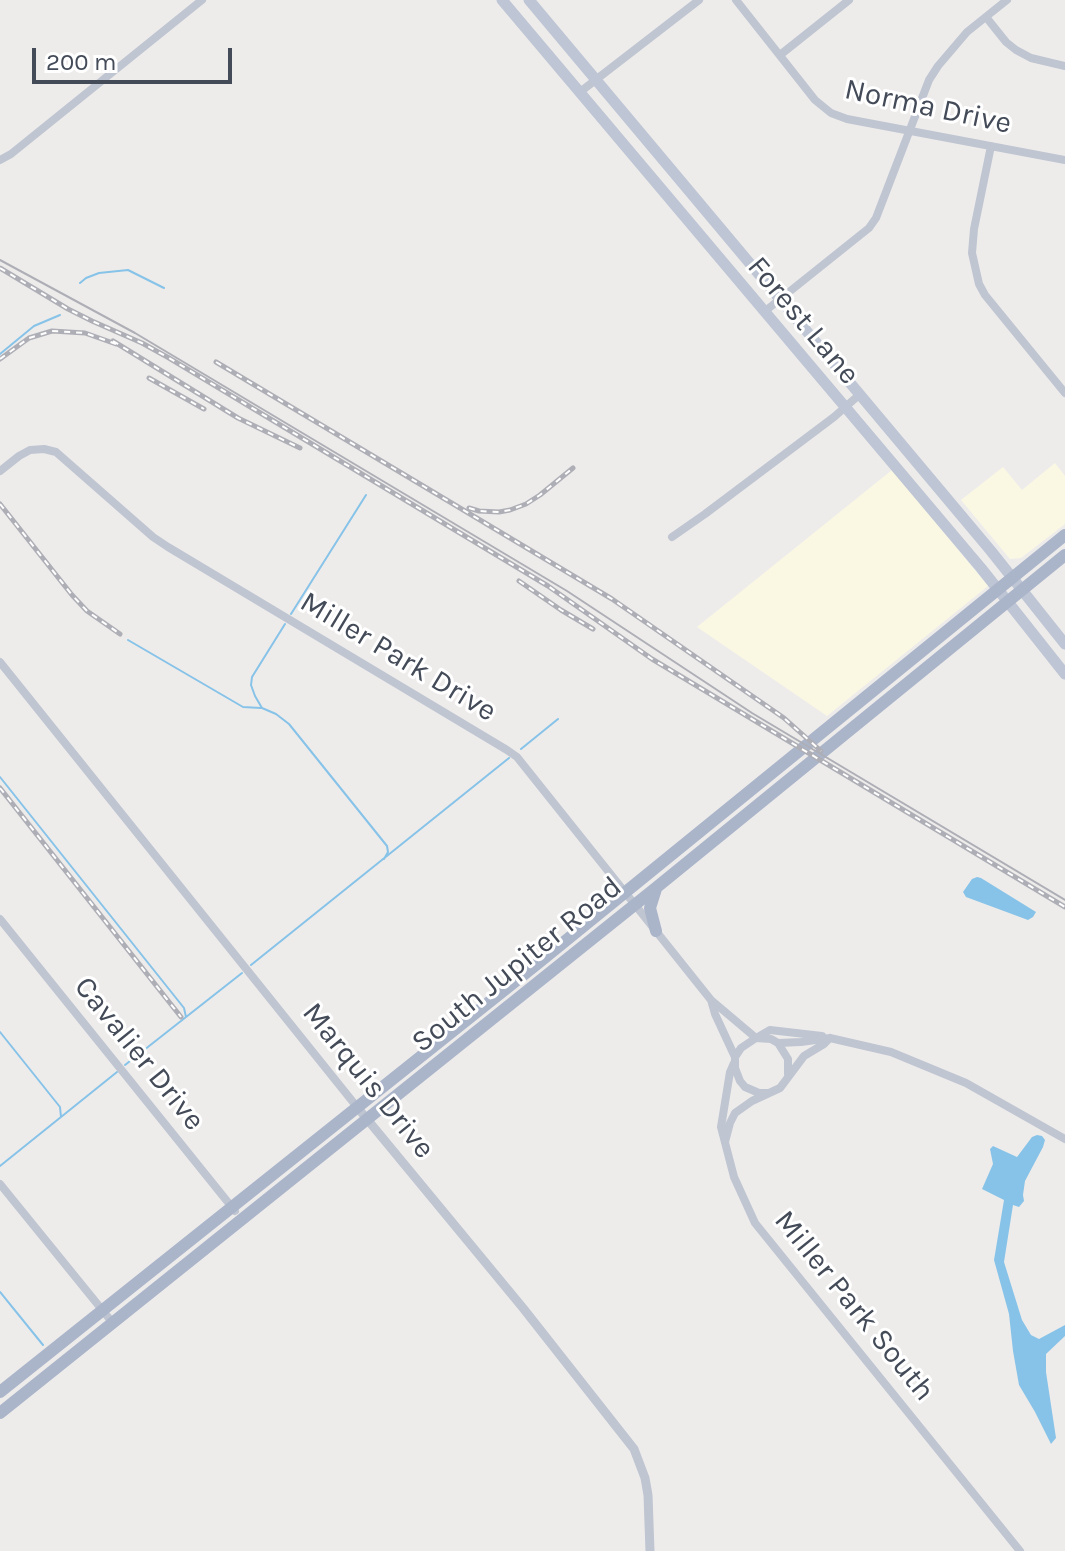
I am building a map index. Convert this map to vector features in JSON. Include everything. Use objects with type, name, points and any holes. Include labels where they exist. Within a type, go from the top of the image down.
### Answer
[{"type":"main road","name":"Forest Lane","points":[[502,0],[999,589],[1065,674]]},
{"type":"main road","name":"Forest Lane","points":[[529,0],[1065,644]]},
{"type":"main road","points":[[678,210],[693,197]]},
{"type":"main road","name":"South Jupiter Road","points":[[0,1392],[492,1000],[1065,535]]},
{"type":"main road","name":"South Jupiter Road","points":[[0,1413],[657,887],[1065,555]]},
{"type":"main road","points":[[888,680],[897,692]]},
{"type":"main road","points":[[731,807],[741,818]]},
{"type":"main road","points":[[656,931],[650,908],[657,887]]},
{"type":"main road","points":[[492,1000],[501,1011]]},
{"type":"main road","points":[[165,1261],[174,1273]]},
{"type":"main road","points":[[36,1364],[46,1376]]},
{"type":"street","points":[[0,160],[202,0]]},
{"type":"street","points":[[580,92],[699,0]]},
{"type":"street","name":"Norma Drive","points":[[736,0],[815,100],[831,113],[847,119],[1065,160]]},
{"type":"street","points":[[780,55],[849,0]]},
{"type":"street","points":[[764,312],[869,228],[876,218],[929,80],[967,32],[1007,0]]},
{"type":"street","points":[[986,17],[1016,50],[1031,58],[1065,66]]},
{"type":"street","points":[[991,146],[974,229],[972,253],[979,284],[1065,393]]},
{"type":"street","points":[[672,537],[845,409],[859,395]]},
{"type":"street","name":"Miller Park Drive","points":[[0,471],[30,450],[56,452],[168,547],[517,757],[711,1000]]},
{"type":"street","name":"Marquis Drive","points":[[0,662],[634,1449],[648,1495],[650,1551]]},
{"type":"street","name":"Cavalier Drive","points":[[0,919],[241,1219]]},
{"type":"street","points":[[711,1000],[757,1038],[778,1043],[788,1059],[787,1078]]},
{"type":"street","points":[[711,1000],[735,1060],[736,1074],[745,1087],[759,1093],[770,1093]]},
{"type":"street","points":[[735,1060],[745,1043],[770,1030],[830,1038],[891,1052],[980,1090],[1065,1139]]},
{"type":"street","points":[[778,1043],[830,1038]]},
{"type":"street","points":[[725,1144],[735,1113],[780,1088],[804,1056],[830,1038]]},
{"type":"street","name":"Miller Park South","points":[[735,1060],[730,1072],[721,1127],[734,1177],[755,1223],[1020,1551]]},
{"type":"street","points":[[0,1184],[112,1322]]},
{"type":"shaded area","points":[[1055,463],[1065,476],[1065,524],[1021,558],[1010,559],[961,500],[1003,467],[1022,490]]},
{"type":"shaded area","points":[[892,470],[988,586],[827,716],[697,627]]},
{"type":"water","points":[[977,877],[1036,912],[1033,917],[1028,920],[966,897],[963,892]]},
{"type":"water","points":[[1037,1135],[1045,1140],[1025,1181],[1024,1201],[1019,1207],[1013,1205],[1004,1262],[1022,1320],[1031,1335],[1039,1339],[1065,1325],[1065,1336],[1046,1354],[1056,1438],[1051,1444],[1019,1385],[1009,1314],[994,1260],[1004,1200],[982,1189],[993,1164],[990,1149],[993,1146],[1017,1157]]},
{"type":"waterway","points":[[80,283],[99,273],[128,270],[164,288]]},
{"type":"waterway","points":[[0,354],[34,326],[60,315]]},
{"type":"waterway","points":[[291,614],[366,495]]},
{"type":"waterway","points":[[285,624],[252,677],[255,696],[262,708],[289,724],[387,846],[384,859]]},
{"type":"waterway","points":[[128,640],[243,707],[261,708]]},
{"type":"waterway","points":[[521,749],[558,719]]},
{"type":"waterway","points":[[251,965],[509,758]]},
{"type":"waterway","points":[[0,777],[184,1008],[186,1017]]},
{"type":"waterway","points":[[125,1065],[242,973]]},
{"type":"waterway","points":[[0,1032],[60,1107],[61,1117]]},
{"type":"waterway","points":[[0,1166],[117,1072]]},
{"type":"waterway","points":[[0,1292],[43,1345]]},
{"type":"tram line","points":[[0,260],[135,333],[567,591],[752,713],[1065,900]]},
{"type":"railway","points":[[0,268],[68,309],[169,358],[548,586],[652,659],[1065,907]]},
{"type":"railway","points":[[0,359],[29,338],[52,331],[85,333],[116,344]]},
{"type":"railway","points":[[113,341],[238,418],[300,448]]},
{"type":"railway","points":[[216,362],[612,599],[784,718],[821,751]]},
{"type":"railway","points":[[149,378],[204,409]]},
{"type":"railway","points":[[469,508],[499,512],[526,504],[573,468]]},
{"type":"railway","points":[[0,504],[72,595],[87,611],[120,634]]},
{"type":"railway","points":[[519,581],[593,629]]},
{"type":"railway","points":[[0,788],[181,1017]]}]
